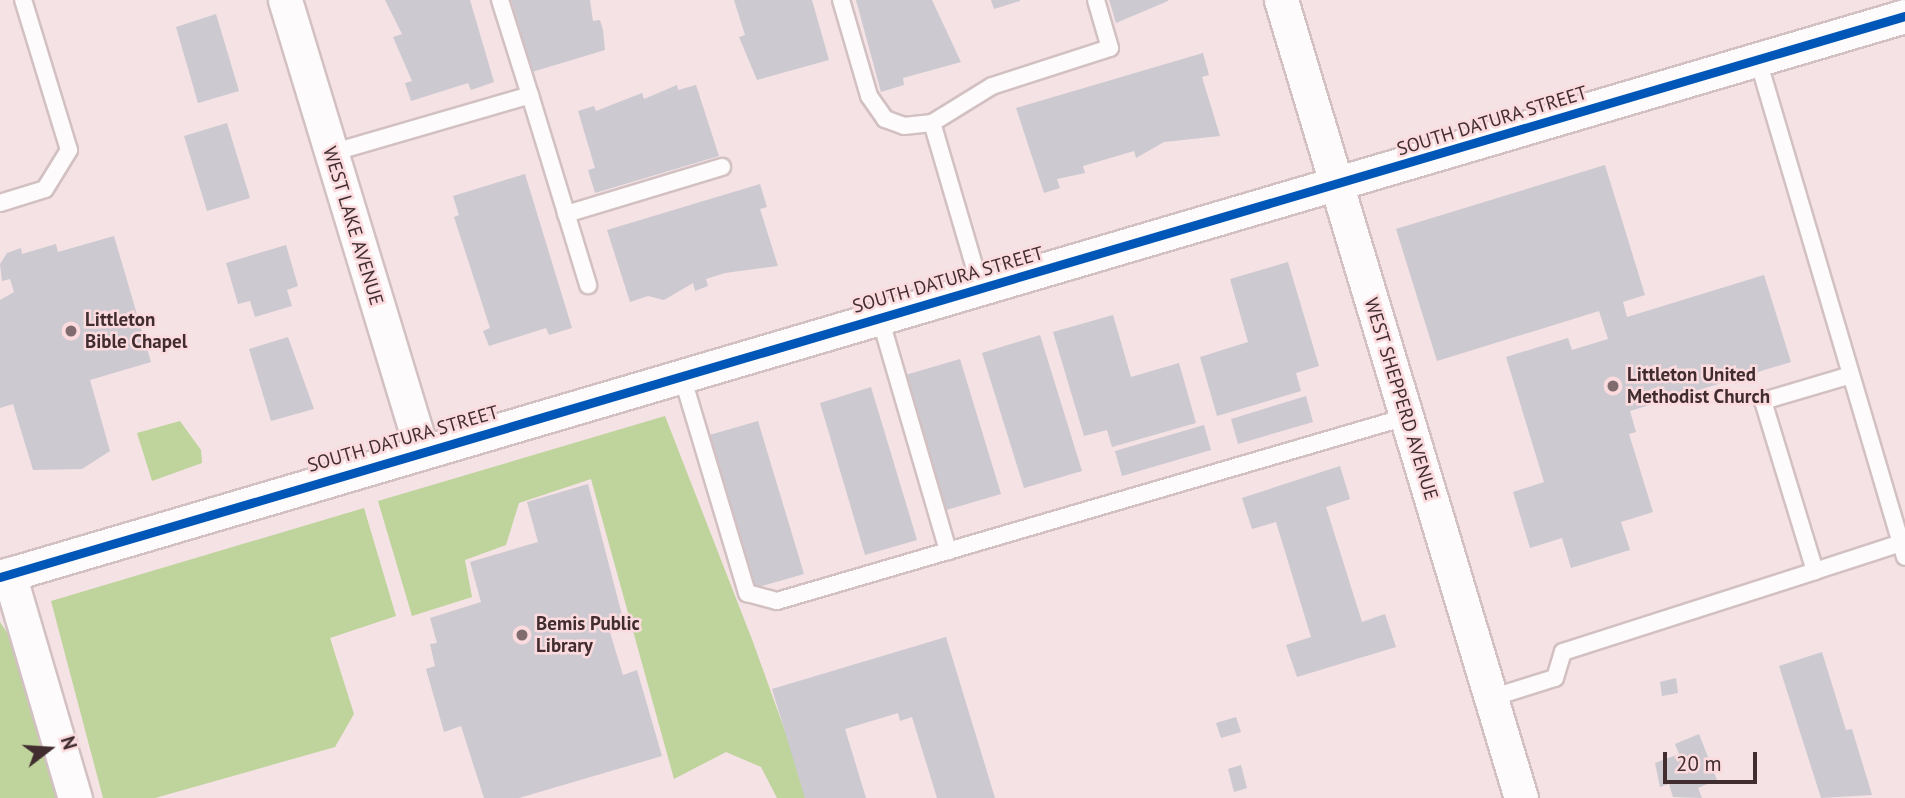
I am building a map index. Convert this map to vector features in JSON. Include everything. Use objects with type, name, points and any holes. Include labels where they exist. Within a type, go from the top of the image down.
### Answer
[{"type":"street","name":"WEST LAKE AVENUE","points":[[285,0],[422,452]]},
{"type":"street","name":"WEST SHEPPERD AVENUE","points":[[1281,0],[1521,798]]},
{"type":"street","name":"SOUTH DATURA STREET","points":[[5,576],[1336,186],[1905,16]]},
{"type":"street","points":[[5,576],[75,798]]},
{"type":"lane","points":[[0,203],[45,189],[69,150],[23,0]]},
{"type":"lane","points":[[500,0],[588,285]]},
{"type":"lane","points":[[841,0],[869,96],[885,119],[904,126],[932,123],[992,86],[1110,48],[1096,0]]},
{"type":"lane","points":[[1491,698],[1555,678],[1563,652],[1815,570],[1903,550],[1758,60]]},
{"type":"lane","points":[[331,153],[530,95]]},
{"type":"lane","points":[[932,123],[981,289]]},
{"type":"lane","points":[[566,214],[722,167]]},
{"type":"lane","points":[[880,318],[948,551]]},
{"type":"lane","points":[[1815,570],[1763,401],[1851,375]]},
{"type":"lane","points":[[682,376],[747,593],[777,601],[1406,417]]},
{"type":"green space","points":[[665,416],[753,642],[809,798],[777,798],[761,767],[726,752],[674,779],[591,479],[519,503],[506,545],[465,560],[472,597],[412,616],[378,501]]},
{"type":"green space","points":[[180,421],[201,450],[202,463],[152,481],[137,433]]},
{"type":"green space","points":[[364,508],[396,616],[330,638],[354,714],[335,747],[155,798],[103,798],[51,601]]},
{"type":"green space","points":[[0,622],[10,637],[58,798],[0,798]]},
{"type":"building","points":[[385,0],[470,0],[494,82],[471,90],[468,83],[411,101],[405,83],[412,81],[393,37],[402,34]]},
{"type":"building","points":[[511,0],[590,0],[593,21],[600,20],[603,30],[605,50],[532,72]]},
{"type":"building","points":[[734,0],[812,0],[829,60],[757,80],[739,37],[745,35]]},
{"type":"building","points":[[856,0],[932,0],[961,62],[903,78],[904,85],[881,92]]},
{"type":"building","points":[[991,0],[1020,0],[1020,1],[994,9]]},
{"type":"building","points":[[1109,0],[1168,0],[1168,1],[1116,23]]},
{"type":"building","points":[[216,14],[239,91],[198,103],[176,27]]},
{"type":"building","points":[[1203,53],[1209,75],[1202,77],[1220,136],[1164,142],[1136,158],[1134,151],[1083,166],[1085,173],[1057,179],[1060,188],[1044,193],[1016,108]]},
{"type":"building","points":[[677,85],[678,90],[696,85],[719,156],[595,193],[588,170],[595,168],[578,111],[594,106],[596,111],[642,93],[644,99]]},
{"type":"building","points":[[227,123],[250,198],[207,211],[184,136]]},
{"type":"building","name":"Littleton United Methodist Church","points":[[1605,165],[1645,295],[1623,302],[1627,317],[1764,275],[1791,362],[1630,411],[1636,432],[1629,434],[1653,512],[1621,522],[1630,550],[1571,568],[1562,538],[1530,548],[1513,492],[1544,482],[1506,357],[1568,338],[1572,350],[1608,339],[1599,311],[1437,361],[1396,229]]},
{"type":"building","points":[[525,174],[572,328],[549,335],[546,328],[489,346],[483,331],[490,328],[454,217],[459,215],[453,196]]},
{"type":"building","points":[[760,184],[767,207],[760,209],[778,266],[725,273],[706,279],[708,286],[695,291],[693,283],[664,300],[648,296],[630,302],[607,230]]},
{"type":"building","name":"Littleton Bible Chapel","points":[[114,236],[151,362],[90,380],[110,451],[82,469],[33,470],[13,404],[0,408],[0,300],[14,292],[10,279],[2,281],[0,264],[7,253],[21,248],[22,254],[56,244],[58,252]]},
{"type":"building","points":[[286,245],[298,286],[287,290],[292,306],[255,317],[250,301],[238,304],[226,263]]},
{"type":"building","points":[[1288,262],[1319,366],[1296,373],[1301,391],[1217,416],[1200,357],[1248,342],[1230,279]]},
{"type":"building","points":[[1113,315],[1131,377],[1179,363],[1196,423],[1112,447],[1107,430],[1084,436],[1053,332]]},
{"type":"building","points":[[1040,335],[1082,471],[1024,488],[982,353]]},
{"type":"building","points":[[288,337],[314,409],[271,421],[249,349]]},
{"type":"building","points":[[960,359],[1001,494],[943,511],[902,376]]},
{"type":"building","points":[[871,387],[917,540],[865,555],[820,403]]},
{"type":"building","points":[[1306,396],[1313,422],[1238,444],[1231,419]]},
{"type":"building","points":[[758,421],[804,574],[751,589],[706,436]]},
{"type":"building","points":[[1204,425],[1211,450],[1122,476],[1115,451]]},
{"type":"building","points":[[1340,466],[1350,499],[1326,507],[1362,622],[1385,614],[1396,647],[1297,677],[1286,645],[1311,637],[1276,522],[1252,529],[1242,498]]},
{"type":"building","name":"Bemis Public Library","points":[[588,484],[623,619],[608,626],[623,675],[637,670],[662,756],[519,798],[484,798],[461,726],[444,732],[426,669],[435,666],[430,644],[437,643],[430,618],[481,602],[470,562],[538,542],[527,502]]},
{"type":"building","points":[[946,637],[995,798],[937,798],[912,717],[900,721],[898,713],[845,729],[866,798],[805,798],[772,689]]},
{"type":"building","points":[[1822,652],[1846,730],[1852,729],[1872,795],[1821,798],[1779,666]]},
{"type":"building","points":[[1676,678],[1678,693],[1662,696],[1660,682]]},
{"type":"building","points":[[1236,717],[1241,732],[1221,738],[1216,723]]},
{"type":"building","points":[[1699,734],[1717,780],[1698,788],[1702,798],[1673,797],[1669,784],[1660,787],[1655,763],[1679,754],[1675,744]]},
{"type":"building","points":[[1241,765],[1247,788],[1234,792],[1228,769]]},
{"type":"cycle path","points":[[0,577],[1905,16]]},
{"type":"place","name":"Littleton Bible Chapel","points":[[71,331]]},
{"type":"place","name":"Littleton United Methodist Church","points":[[1613,386]]},
{"type":"place","name":"Bemis Public Library","points":[[522,635]]}]
